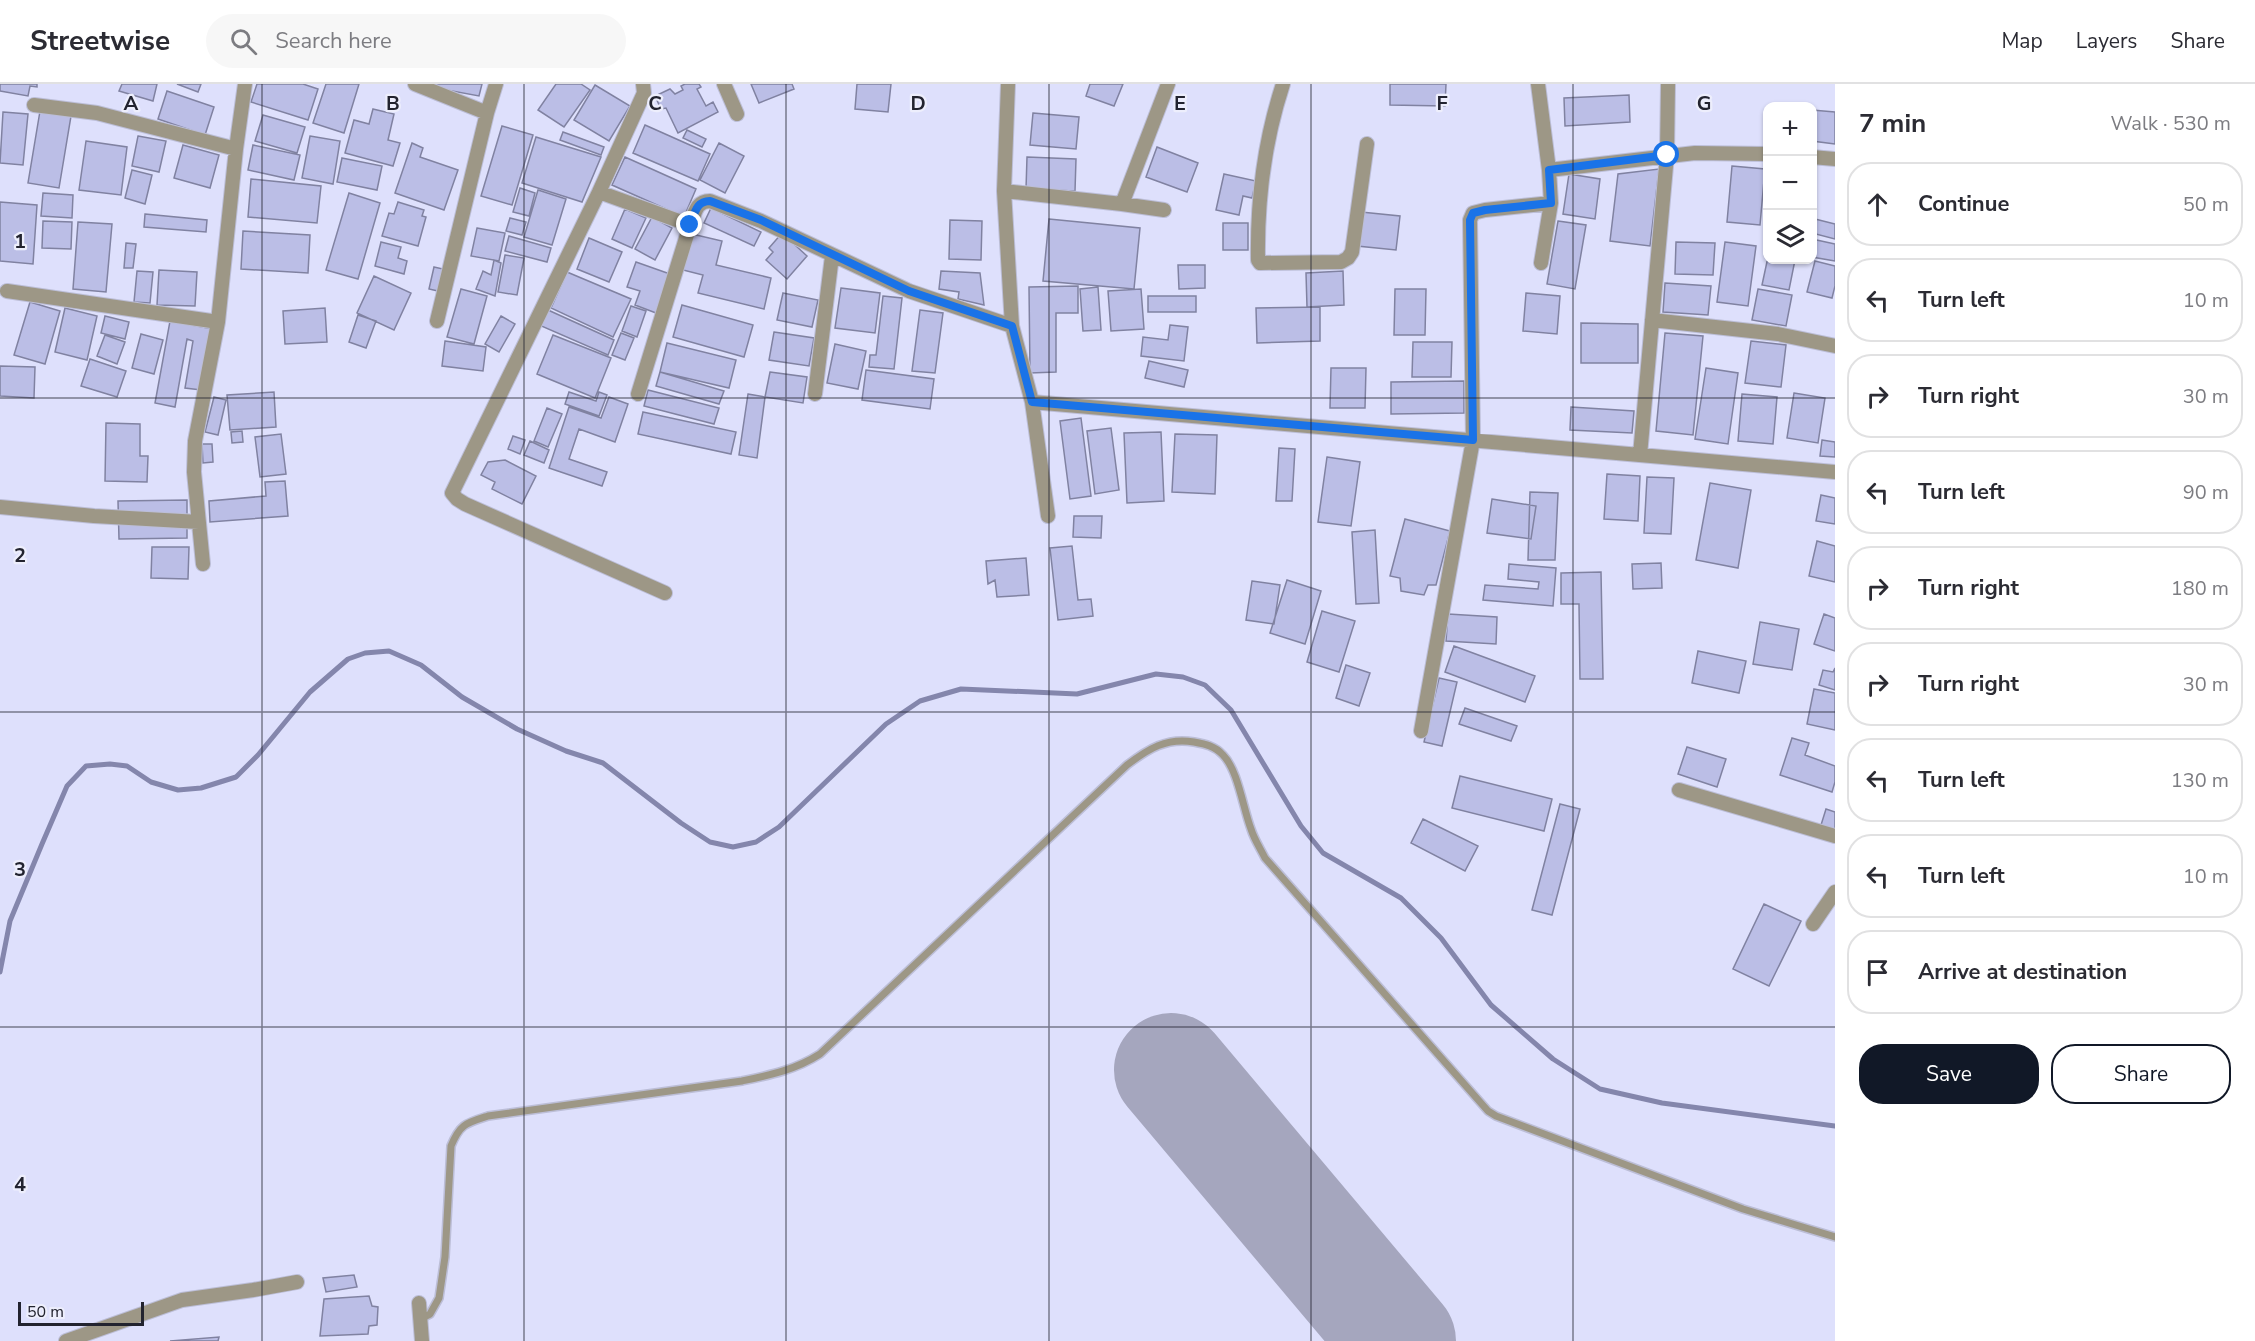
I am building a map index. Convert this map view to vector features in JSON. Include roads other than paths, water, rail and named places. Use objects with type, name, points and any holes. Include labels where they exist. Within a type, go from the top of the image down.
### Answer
[{"type":"street","points":[[203,564],[194,472],[195,441],[218,322],[245,84]]},
{"type":"street","points":[[415,84],[487,113]]},
{"type":"street","points":[[437,321],[496,84]]},
{"type":"street","points":[[724,84],[737,114]]},
{"type":"street","points":[[1008,84],[1004,191],[1012,326],[1032,402],[1048,516]]},
{"type":"street","points":[[1122,204],[1168,84]]},
{"type":"street","points":[[1283,84],[1272,118],[1262,169],[1257,215],[1258,260],[1260,263],[1341,262],[1348,258],[1352,252],[1367,144]]},
{"type":"street","points":[[1538,84],[1551,203],[1541,263]]},
{"type":"street","points":[[1640,455],[1667,155],[1668,84]]},
{"type":"street","points":[[646,87],[599,192],[452,493],[465,504],[665,593]]},
{"type":"street","points":[[34,105],[98,113],[236,149]]},
{"type":"street","points":[[1549,170],[1667,155],[1763,154]]},
{"type":"street","points":[[1817,157],[1835,159]]},
{"type":"street","points":[[1004,191],[1164,210]]},
{"type":"street","points":[[599,192],[690,225]]},
{"type":"street","points":[[638,394],[690,225],[698,204],[702,201],[710,201],[761,220],[909,291],[1012,326]]},
{"type":"street","points":[[1421,730],[1473,440],[1470,220],[1473,213],[1485,210],[1551,203]]},
{"type":"street","points":[[815,394],[832,256]]},
{"type":"street","points":[[7,291],[218,322]]},
{"type":"street","points":[[1652,320],[1778,334],[1835,346]]},
{"type":"street","points":[[1032,402],[1835,472]]},
{"type":"street","points":[[0,507],[94,516],[199,522]]},
{"type":"street","points":[[1679,790],[1835,836]]},
{"type":"street","points":[[1813,924],[1835,892]]},
{"type":"street","points":[[66,1341],[182,1300],[297,1282]]},
{"type":"street","points":[[419,1303],[422,1341]]},
{"type":"lane","points":[[420,1319],[430,1314],[439,1298],[445,1257],[451,1146],[456,1132],[465,1123],[488,1116],[742,1081],[804,1065],[820,1054],[1127,765],[1146,751],[1164,742],[1185,741],[1210,745],[1224,755],[1232,768],[1251,829],[1265,858],[1488,1111],[1743,1209],[1835,1237]]},
{"type":"waterway","points":[[0,972],[10,921],[42,844],[67,786],[86,766],[110,764],[127,766],[151,782],[178,790],[201,788],[236,777],[258,755],[310,692],[348,659],[365,653],[389,651],[421,665],[462,697],[517,729],[566,751],[603,763],[681,823],[710,842],[733,847],[756,842],[779,827],[886,724],[920,701],[961,689],[1077,694],[1156,674],[1183,677],[1205,685],[1231,710],[1301,826],[1323,853],[1401,898],[1441,938],[1491,1005],[1553,1059],[1600,1089],[1662,1103],[1835,1126]]}]
